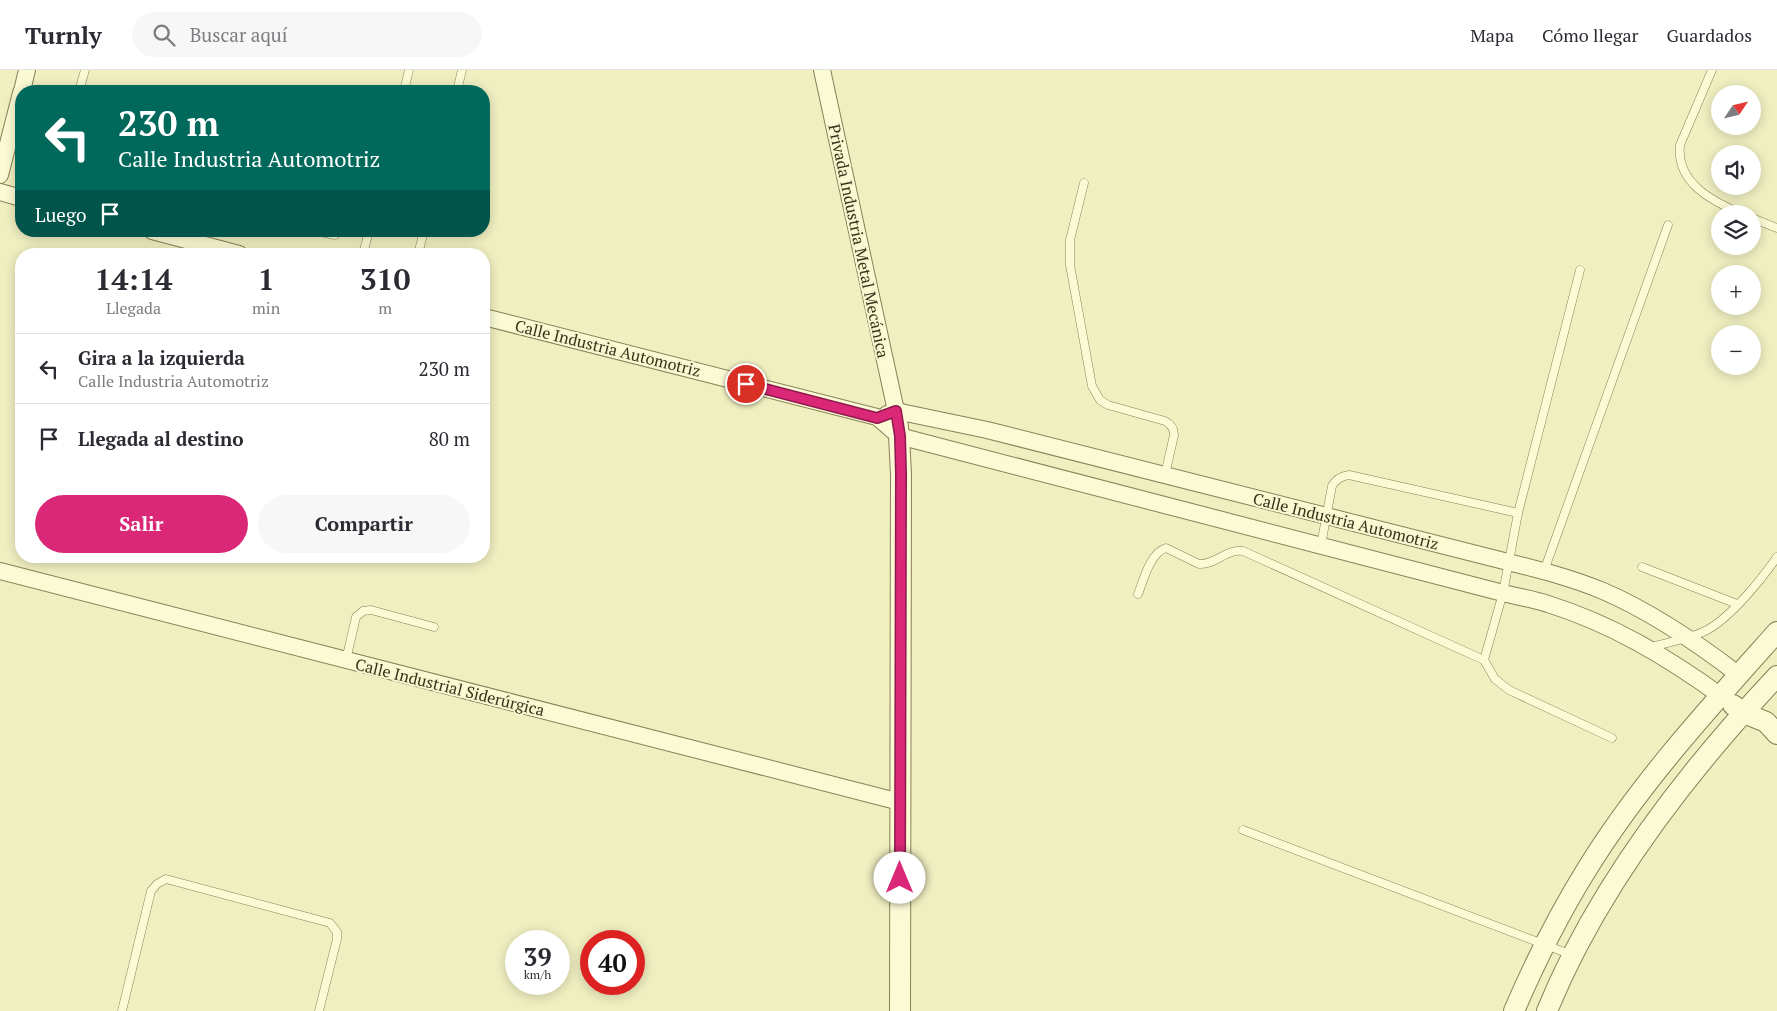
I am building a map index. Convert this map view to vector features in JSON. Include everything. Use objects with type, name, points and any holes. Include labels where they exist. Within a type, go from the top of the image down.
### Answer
[{"type":"street","points":[[23,85],[27,70]]},
{"type":"street","name":"Privada Industria Metal Mecánica","points":[[822,70],[896,411]]},
{"type":"street","points":[[0,176],[15,116]]},
{"type":"street","points":[[0,192],[15,196]]},
{"type":"street","points":[[175,237],[216,248]]},
{"type":"street","name":"Calle Industria Automotriz","points":[[490,319],[877,418],[900,436],[1503,594],[1547,603],[1594,620],[1650,648],[1683,668],[1744,713],[1771,728]]},
{"type":"street","points":[[877,418],[896,411],[900,436],[900,1011]]},
{"type":"street","name":"Calle Industria Automotriz","points":[[896,411],[979,428],[1544,571],[1578,582],[1634,606],[1688,637],[1739,674],[1759,695],[1771,728]]},
{"type":"street","name":"Calle Industrial Siderúrgica","points":[[0,571],[900,802]]},
{"type":"street","points":[[1514,1011],[1545,944],[1588,868],[1620,820],[1653,776],[1777,632]]},
{"type":"street","points":[[1547,1011],[1572,955],[1598,909],[1651,829],[1684,785],[1777,676]]},
{"type":"lane","points":[[80,85],[84,70]]},
{"type":"lane","points":[[405,85],[409,70]]},
{"type":"lane","points":[[458,85],[462,70]]},
{"type":"lane","points":[[1712,70],[1680,145],[1679,154],[1681,163],[1690,181],[1707,197],[1723,205]]},
{"type":"lane","points":[[1084,183],[1070,240],[1070,265],[1092,386],[1100,400],[1108,405],[1170,424],[1174,430],[1174,435],[1165,475]]},
{"type":"lane","points":[[1761,222],[1777,228]]},
{"type":"lane","points":[[1544,571],[1668,225]]},
{"type":"lane","points":[[1484,660],[1503,594],[1518,514],[1580,270]]},
{"type":"lane","points":[[1321,545],[1332,486],[1339,477],[1349,475],[1518,514]]},
{"type":"lane","points":[[1138,594],[1153,561],[1161,550],[1166,548],[1199,564],[1205,564],[1230,551],[1243,550],[1484,660],[1494,679],[1508,690],[1612,738]]},
{"type":"lane","points":[[1650,648],[1707,630],[1728,614],[1768,571],[1777,557]]},
{"type":"lane","points":[[1642,567],[1737,604]]},
{"type":"lane","points":[[1768,571],[1777,570]]},
{"type":"lane","points":[[346,660],[356,617],[363,611],[371,610],[434,627]]},
{"type":"lane","points":[[1243,830],[1572,955]]},
{"type":"lane","points":[[122,1011],[151,891],[157,884],[166,879],[330,923],[337,932],[337,939],[320,1011]]},
{"type":"route","points":[[746,384],[877,418],[896,411],[900,436],[901,474],[900,878]]}]
